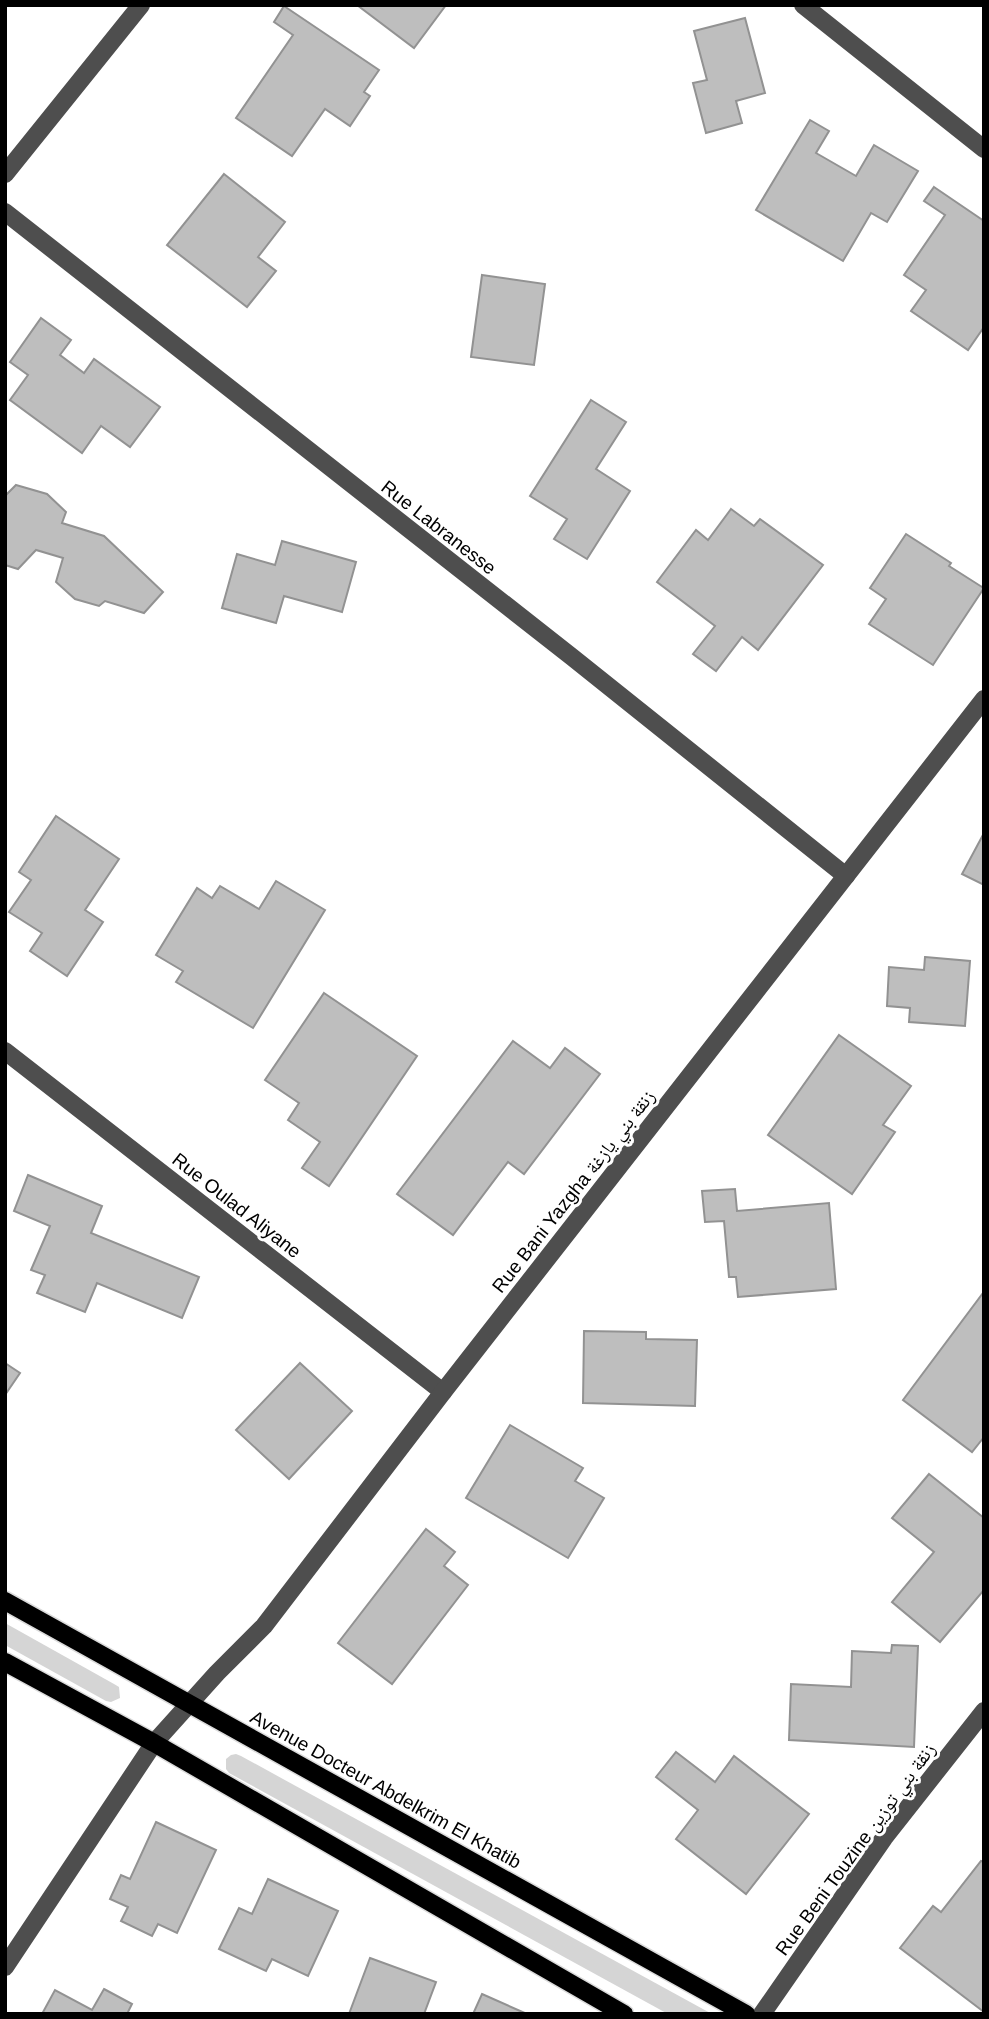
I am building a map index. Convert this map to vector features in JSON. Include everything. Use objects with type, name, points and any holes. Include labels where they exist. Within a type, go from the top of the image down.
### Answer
[{"type":"main road","name":"Avenue Docteur Abdelkrim El Khatib","points":[[5,1601],[746,2014]]},
{"type":"main road","points":[[5,1662],[154,1743],[624,2014]]},
{"type":"street","points":[[5,174],[141,5]]},
{"type":"street","points":[[803,5],[984,149]]},
{"type":"street","name":"Rue Labranesse","points":[[5,212],[846,876]]},
{"type":"street","name":"Rue Bani Yazgha زنقة بني يازغة","points":[[5,1967],[154,1743],[264,1626],[443,1392],[984,699]]},
{"type":"street","name":"Rue Oulad Aliyane","points":[[5,1051],[443,1392]]},
{"type":"street","name":"Rue Beni Touzine زنقة بني توزين","points":[[762,2014],[884,1839],[984,1711]]},
{"type":"shaded area","points":[[5,1623],[119,1687],[120,1698],[106,1701],[5,1645]]},
{"type":"shaded area","points":[[236,1754],[712,2014],[668,2014],[229,1773],[226,1759]]},
{"type":"building","points":[[357,5],[446,5],[414,48]]},
{"type":"building","points":[[284,6],[379,70],[364,92],[370,96],[350,126],[325,109],[292,156],[236,118],[293,35],[274,22]]},
{"type":"building","points":[[745,18],[765,93],[736,101],[742,123],[706,133],[693,83],[707,80],[694,31]]},
{"type":"building","points":[[810,120],[829,131],[816,153],[856,176],[874,145],[918,171],[887,222],[871,213],[843,261],[756,210]]},
{"type":"building","points":[[224,174],[285,222],[258,257],[276,271],[247,307],[167,245]]},
{"type":"building","points":[[934,187],[984,221],[984,327],[968,350],[911,311],[926,290],[904,275],[945,215],[924,201]]},
{"type":"building","points":[[482,275],[545,284],[534,365],[471,357]]},
{"type":"building","points":[[41,318],[71,340],[60,355],[84,373],[94,359],[160,407],[130,447],[101,426],[82,453],[10,400],[28,375],[10,362]]},
{"type":"building","points":[[591,400],[626,422],[596,469],[630,491],[587,559],[554,539],[567,519],[530,496]]},
{"type":"building","points":[[16,485],[47,494],[66,512],[62,523],[104,536],[163,592],[144,613],[105,601],[99,606],[75,599],[56,582],[63,558],[36,550],[18,569],[5,565],[5,496]]},
{"type":"building","points":[[731,509],[754,526],[760,519],[823,565],[758,650],[742,637],[716,671],[693,654],[715,626],[657,582],[696,530],[708,540]]},
{"type":"building","points":[[906,534],[951,563],[949,566],[982,587],[984,584],[984,588],[933,665],[869,624],[886,599],[870,588]]},
{"type":"building","points":[[282,541],[356,562],[342,612],[284,596],[276,623],[222,608],[237,554],[275,565]]},
{"type":"building","points":[[56,816],[119,859],[85,910],[103,922],[67,976],[30,951],[42,933],[9,912],[31,880],[19,872]]},
{"type":"building","points":[[984,833],[984,885],[962,874]]},
{"type":"building","points":[[276,881],[325,910],[253,1028],[176,982],[183,971],[156,955],[197,888],[212,898],[220,886],[259,909]]},
{"type":"building","points":[[925,957],[970,961],[965,1026],[909,1022],[910,1008],[887,1006],[889,967],[924,970]]},
{"type":"building","points":[[324,993],[417,1056],[329,1186],[302,1168],[320,1142],[288,1120],[299,1103],[265,1080]]},
{"type":"building","points":[[839,1035],[911,1086],[883,1125],[895,1132],[852,1194],[768,1135]]},
{"type":"building","points":[[513,1041],[550,1068],[565,1048],[600,1074],[524,1174],[508,1162],[453,1235],[397,1194]]},
{"type":"building","points":[[28,1175],[102,1206],[91,1233],[199,1277],[182,1318],[97,1283],[85,1312],[37,1293],[45,1275],[31,1270],[50,1226],[14,1211]]},
{"type":"building","points":[[735,1189],[737,1211],[829,1203],[836,1289],[738,1297],[736,1277],[729,1277],[724,1221],[705,1222],[702,1191]]},
{"type":"building","points":[[983,1293],[984,1437],[972,1452],[903,1400]]},
{"type":"building","points":[[584,1331],[646,1332],[646,1339],[697,1340],[695,1406],[583,1403]]},
{"type":"building","points":[[5,1363],[20,1373],[5,1395]]},
{"type":"building","points":[[300,1363],[352,1411],[289,1479],[236,1430]]},
{"type":"building","points":[[510,1425],[583,1468],[575,1481],[604,1498],[568,1558],[466,1498]]},
{"type":"building","points":[[929,1474],[984,1518],[984,1590],[940,1642],[892,1602],[934,1552],[892,1518]]},
{"type":"building","points":[[426,1529],[455,1552],[444,1566],[468,1585],[392,1684],[338,1643]]},
{"type":"building","points":[[892,1645],[918,1646],[914,1747],[789,1740],[791,1684],[851,1687],[852,1651],[891,1653]]},
{"type":"building","points":[[676,1752],[715,1782],[734,1756],[809,1814],[746,1894],[676,1839],[698,1810],[656,1777]]},
{"type":"building","points":[[156,1822],[216,1850],[177,1933],[158,1924],[152,1936],[121,1921],[128,1907],[110,1899],[121,1875],[130,1879]]},
{"type":"building","points":[[981,1861],[984,1862],[984,2012],[900,1948],[933,1906],[941,1912]]},
{"type":"building","points":[[268,1879],[338,1911],[308,1976],[272,1959],[266,1971],[219,1949],[239,1908],[252,1914]]},
{"type":"building","points":[[370,1958],[436,1982],[424,2014],[349,2014]]},
{"type":"building","points":[[104,1989],[132,2004],[127,2014],[42,2014],[55,1990],[92,2010]]},
{"type":"building","points":[[482,1994],[527,2014],[473,2014]]}]
